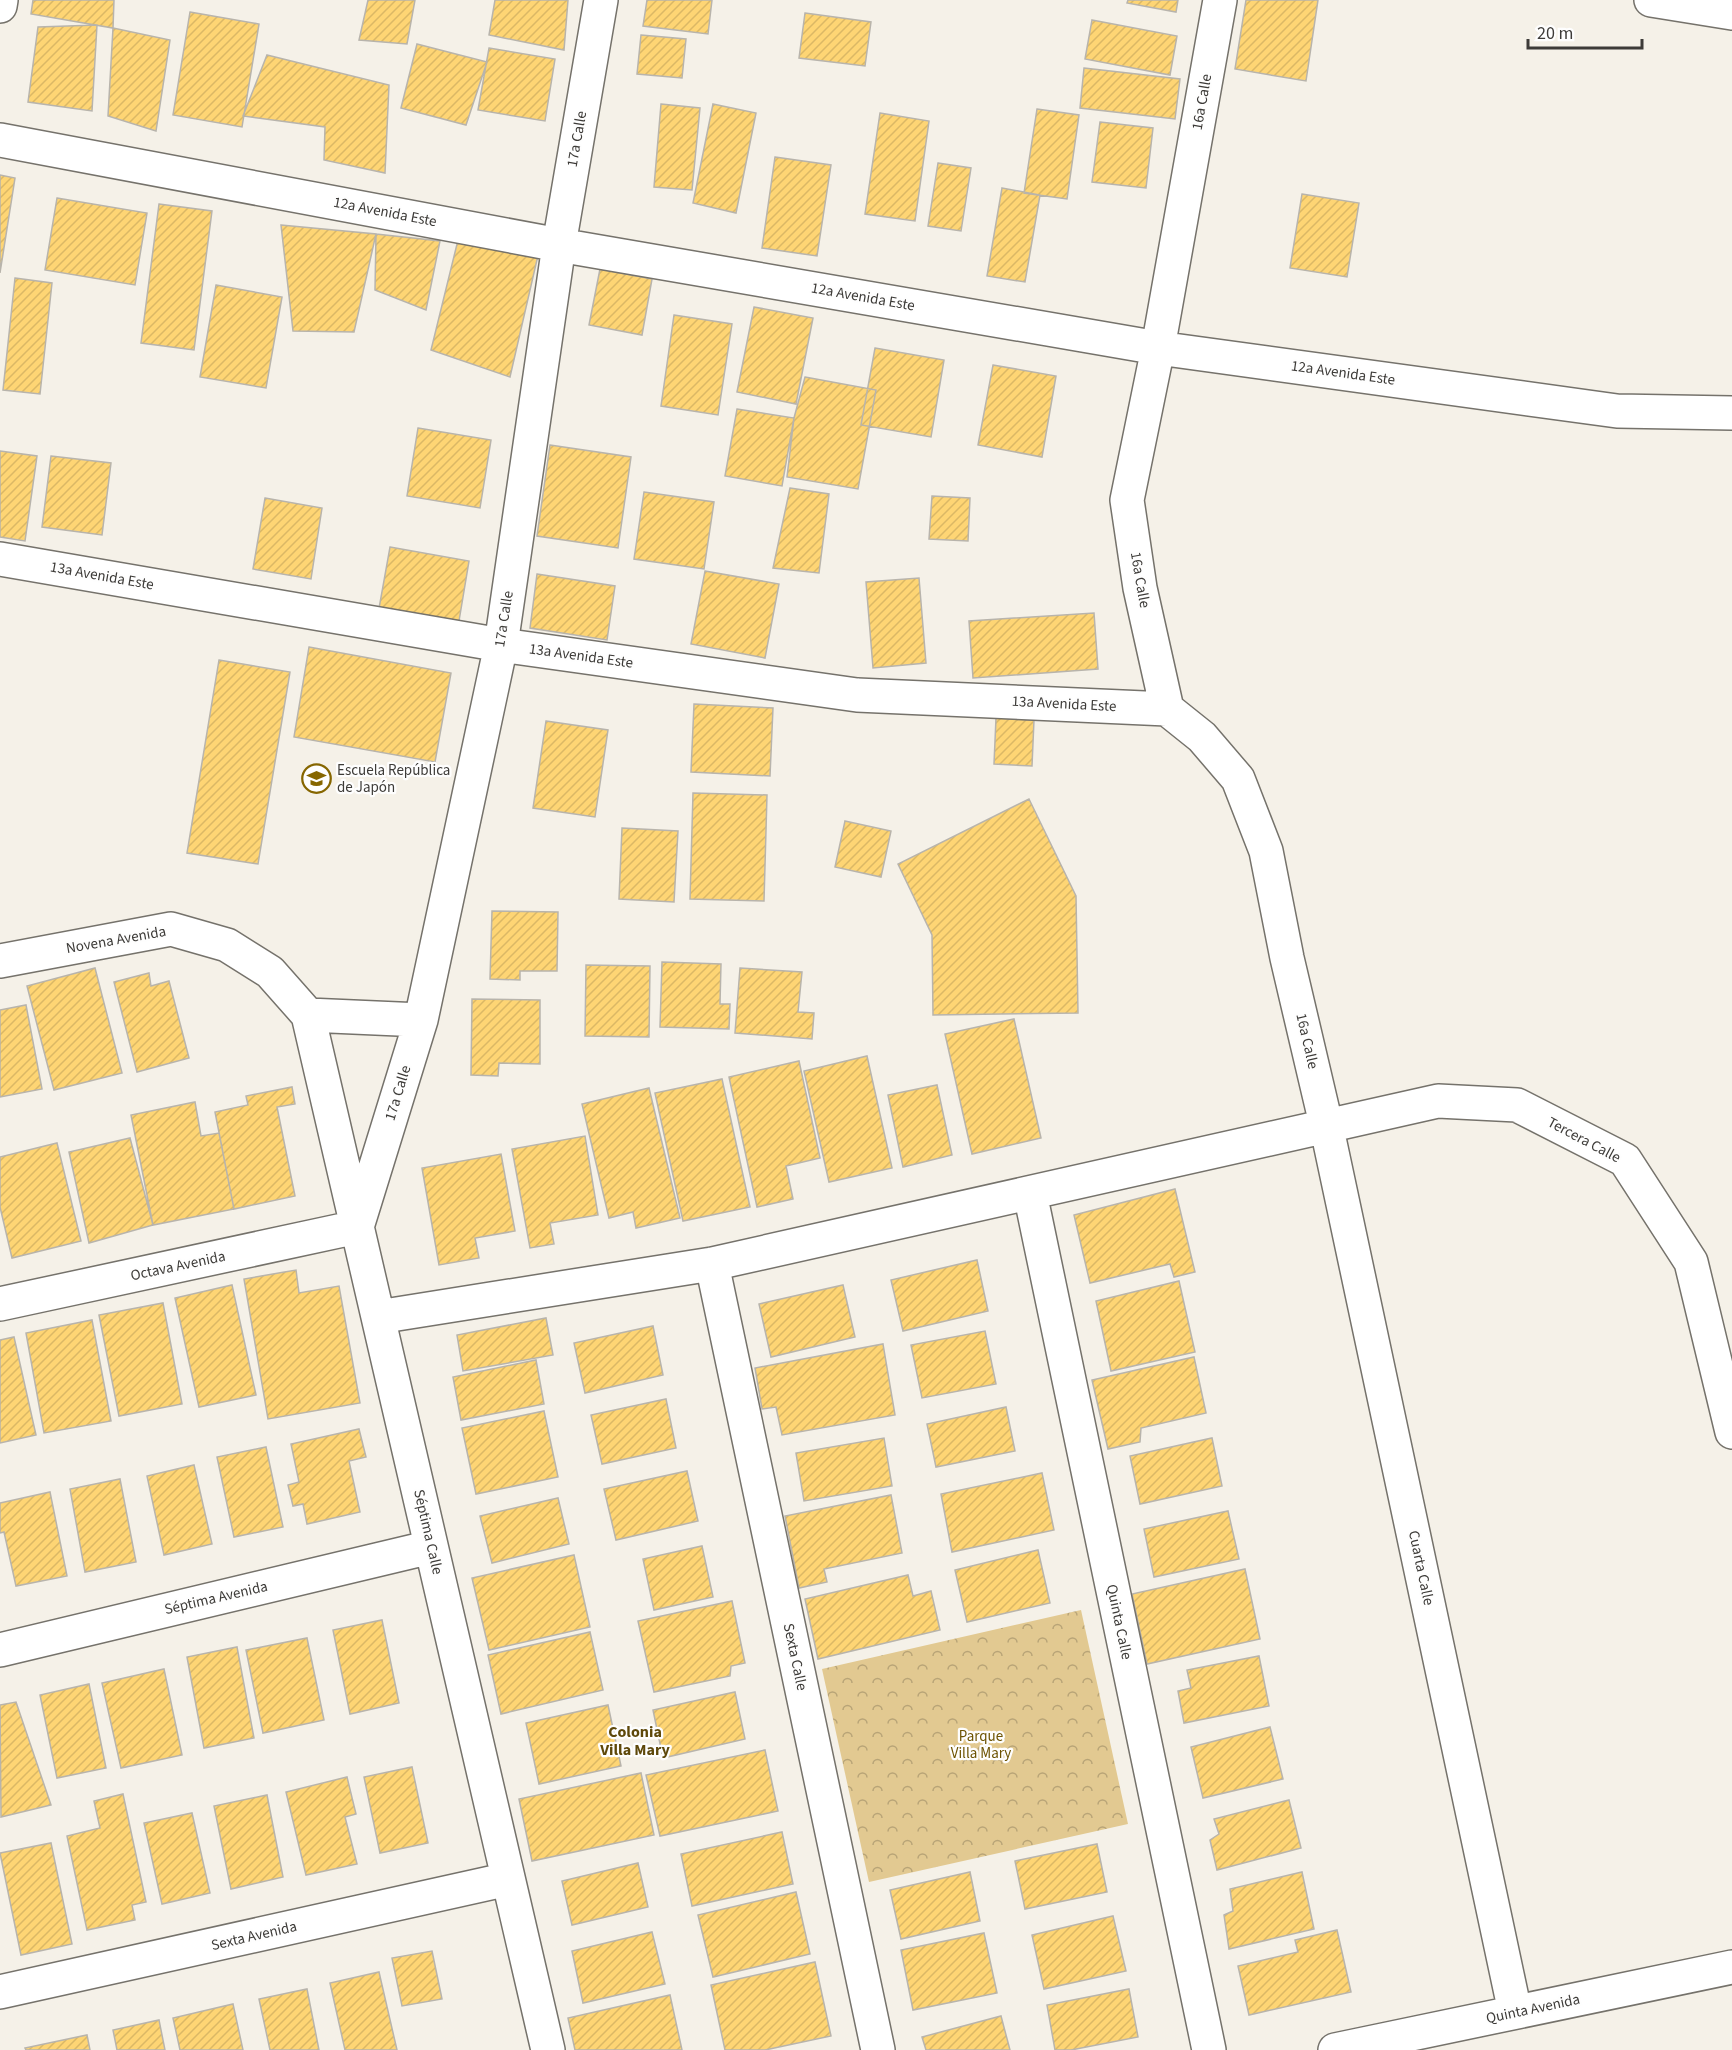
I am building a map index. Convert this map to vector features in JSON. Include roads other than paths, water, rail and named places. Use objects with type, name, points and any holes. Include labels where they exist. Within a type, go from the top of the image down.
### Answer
[{"type":"street","points":[[0,6],[1,0]]},
{"type":"street","name":"17a Calle","points":[[357,1227],[421,1020],[501,645],[559,245],[601,0]]},
{"type":"street","name":"16a Calle","points":[[1220,0],[1158,348],[1127,500],[1140,588],[1167,709],[1202,736],[1238,779],[1262,840],[1326,1124]]},
{"type":"street","points":[[1651,0],[1732,13]]},
{"type":"street","name":"12a Avenida Este","points":[[0,140],[559,245],[1158,348],[1617,411],[1732,413]]},
{"type":"street","name":"13a Avenida Este","points":[[0,559],[501,645],[857,695],[1167,709]]},
{"type":"street","name":"Novena Avenida","points":[[0,961],[171,929],[227,945],[270,972],[308,1015]]},
{"type":"street","points":[[308,1015],[421,1020]]},
{"type":"street","name":"Séptima Calle","points":[[308,1015],[548,2050]]},
{"type":"street","name":"Tercera Calle","points":[[378,1317],[712,1264],[1326,1124],[1438,1101],[1517,1105],[1625,1160],[1691,1262],[1732,1432]]},
{"type":"street","name":"Cuarta Calle","points":[[1326,1124],[1515,2012]]},
{"type":"street","name":"Quinta Calle","points":[[1030,1193],[1209,2050]]},
{"type":"street","name":"Octava Avenida","points":[[0,1305],[357,1227]]},
{"type":"street","name":"Sexta Calle","points":[[712,1264],[878,2050]]},
{"type":"street","name":"Séptima Avenida","points":[[0,1650],[431,1547]]},
{"type":"street","name":"Sexta Avenida","points":[[0,1992],[508,1879]]},
{"type":"street","name":"Quinta Avenida","points":[[1335,2050],[1732,1967]]},
{"type":"place","name":"Escuela República de Japón","points":[[316,779]]},
{"type":"district","name":"Colonia Villa Mary","points":[[635,1741]]},
{"type":"park label","name":"Parque Villa Mary","points":[[981,1744]]}]
